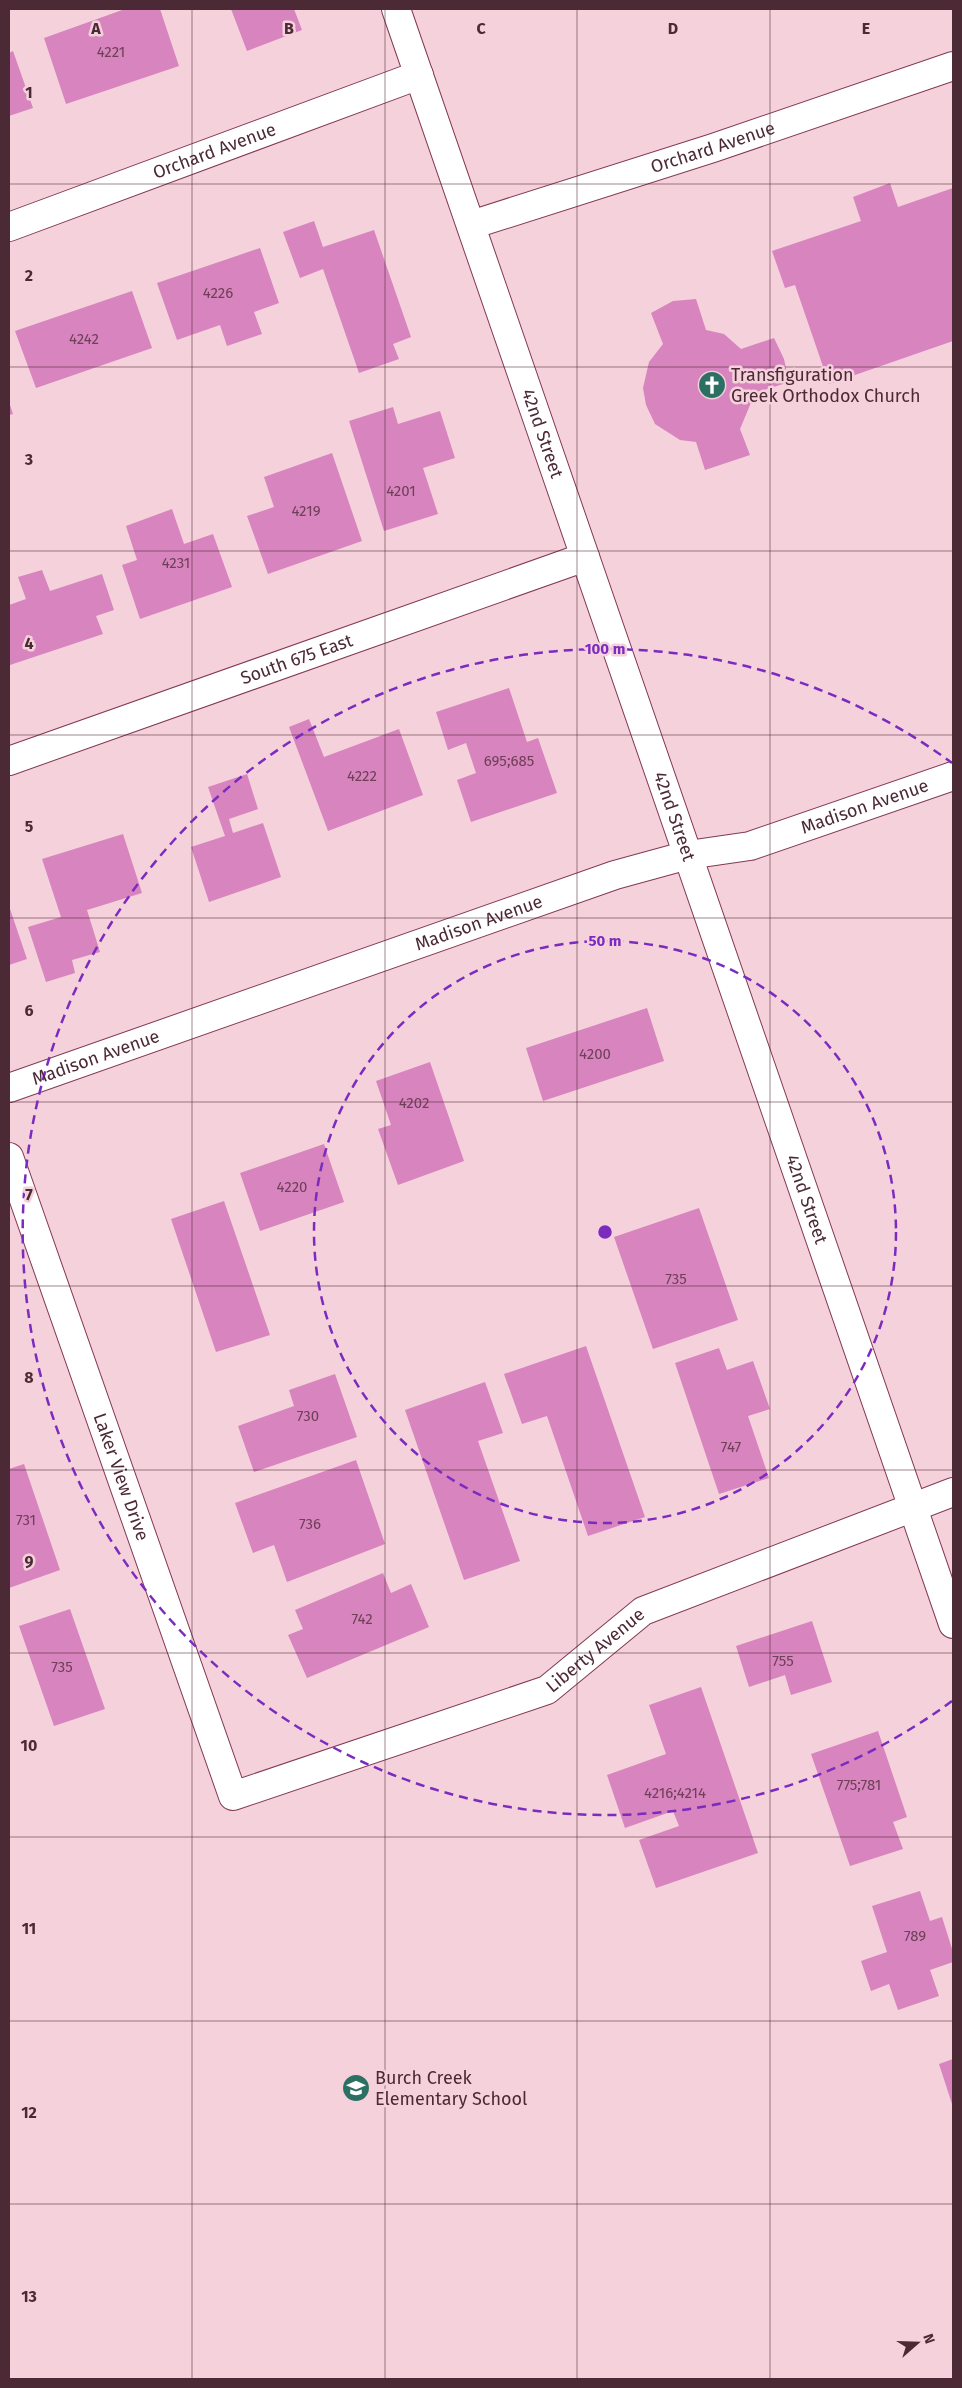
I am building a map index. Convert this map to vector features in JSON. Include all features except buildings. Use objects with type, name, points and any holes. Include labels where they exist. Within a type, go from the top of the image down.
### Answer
[{"type":"street","name":"42nd Street","points":[[396,9],[953,1624]]},
{"type":"street","name":"Orchard Avenue","points":[[471,225],[704,151],[953,66]]},
{"type":"street","name":"Orchard Avenue","points":[[9,227],[419,75]]},
{"type":"street","name":"South 675 East","points":[[9,761],[585,557]]},
{"type":"street","name":"Madison Avenue","points":[[9,1088],[615,875],[688,855],[750,846],[953,776]]},
{"type":"street","name":"Laker View Drive","points":[[9,1157],[233,1796]]},
{"type":"street","name":"Liberty Avenue","points":[[233,1796],[547,1690],[643,1611],[912,1506],[953,1492]]},
{"type":"place","name":"Transfiguration Greek Orthodox Church","points":[[712,385]]},
{"type":"place","name":"Burch Creek Elementary School","points":[[356,2088]]}]
